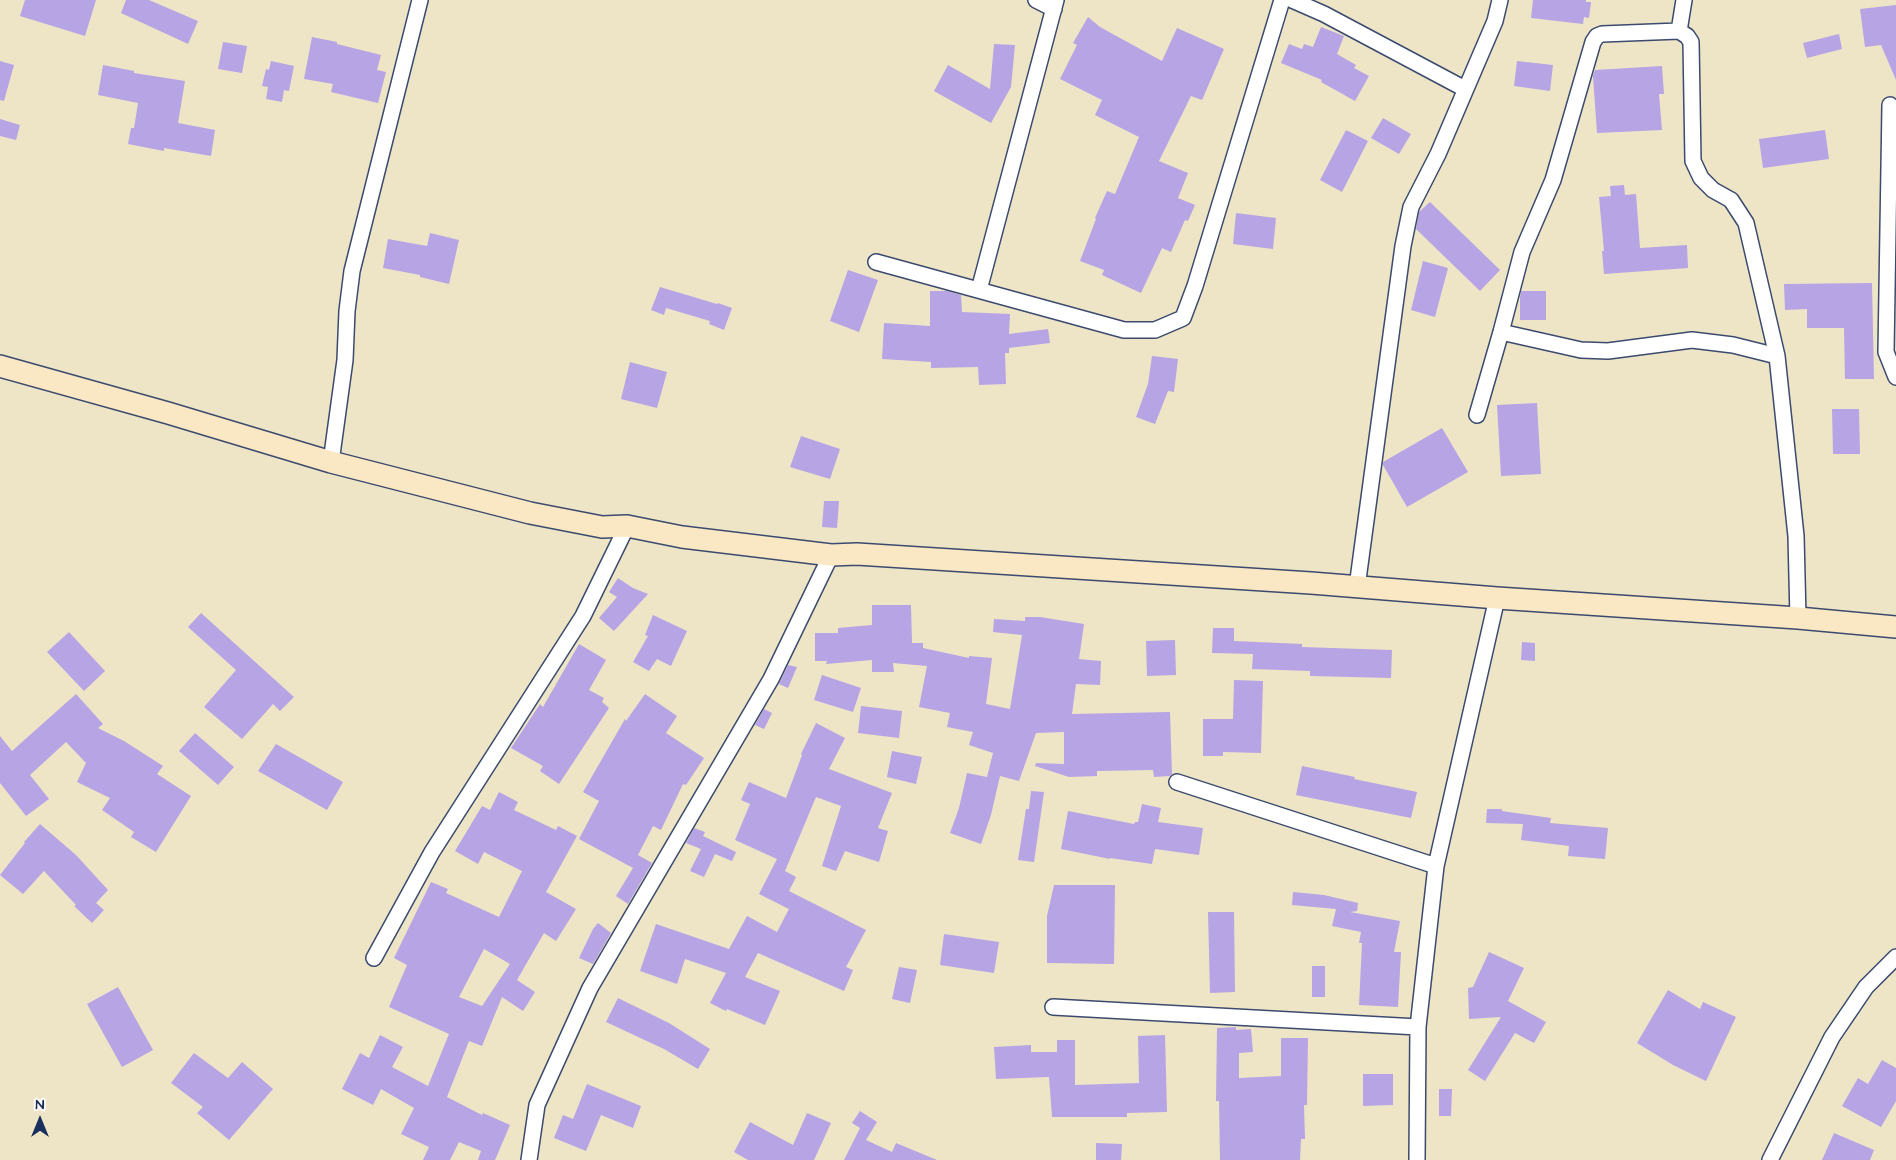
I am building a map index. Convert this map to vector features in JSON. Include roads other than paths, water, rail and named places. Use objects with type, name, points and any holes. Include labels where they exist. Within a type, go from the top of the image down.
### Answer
[{"type":"main road","points":[[0,366],[168,413],[331,462],[530,513],[602,527],[627,526],[682,537],[831,555],[856,554],[1357,587],[1798,618],[1896,627]]},
{"type":"street","points":[[331,462],[345,360],[346,311],[352,271],[420,0]]},
{"type":"street","points":[[979,290],[1055,5],[1036,0]]},
{"type":"street","points":[[876,262],[1124,330],[1155,330],[1183,318],[1282,0]]},
{"type":"street","points":[[1292,0],[1324,14],[1465,89]]},
{"type":"street","points":[[1357,587],[1403,246],[1411,207],[1438,154],[1495,20],[1500,0]]},
{"type":"street","points":[[1679,32],[1684,0]]},
{"type":"street","points":[[1477,415],[1502,332],[1522,252],[1553,180],[1597,36],[1602,34],[1679,32],[1687,36],[1692,42],[1693,161],[1701,178],[1713,190],[1731,200],[1746,223],[1778,356],[1796,536],[1798,618]]},
{"type":"street","points":[[1890,105],[1886,352],[1896,377]]},
{"type":"street","points":[[1502,332],[1581,350],[1608,351],[1692,340],[1733,345],[1778,356]]},
{"type":"street","points":[[374,958],[432,852],[583,616],[627,526]]},
{"type":"street","points":[[528,1160],[537,1105],[590,988],[771,679],[831,555]]},
{"type":"street","points":[[1418,1160],[1418,1027],[1436,866],[1496,598]]},
{"type":"street","points":[[1177,782],[1436,866]]},
{"type":"street","points":[[1770,1160],[1832,1037],[1866,987],[1896,957]]},
{"type":"street","points":[[1053,1007],[1418,1027]]}]
